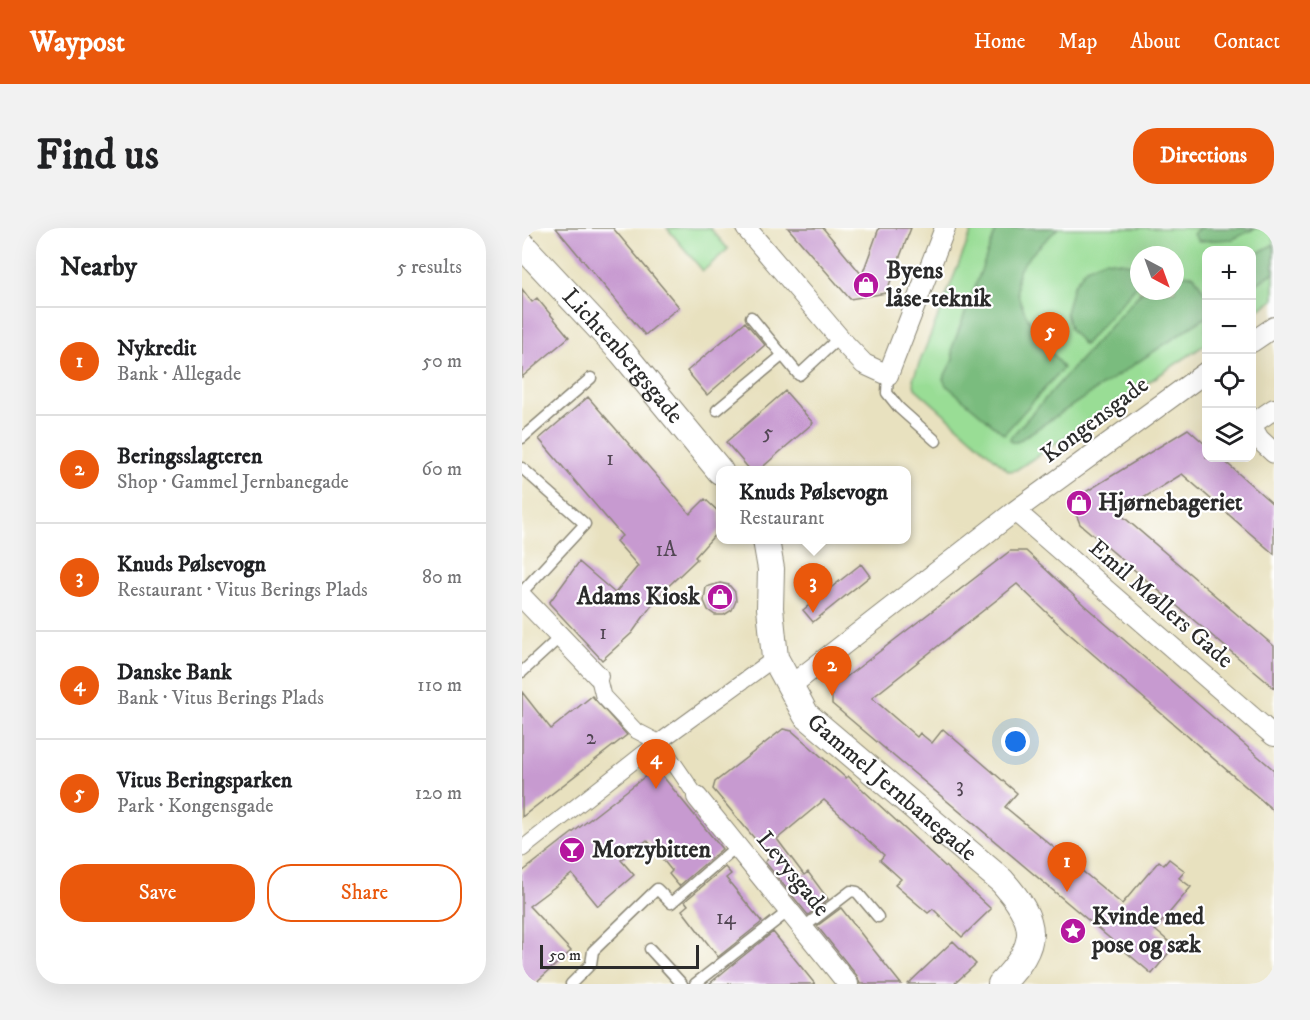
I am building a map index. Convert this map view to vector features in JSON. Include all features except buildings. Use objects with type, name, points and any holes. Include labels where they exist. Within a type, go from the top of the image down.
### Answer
[{"type":"street","points":[[746,228],[839,338],[864,364],[888,375],[945,228]]},
{"type":"street","name":"Lichtenbergsgade","points":[[522,245],[622,352],[716,466]]},
{"type":"street","points":[[1256,339],[1274,327]]},
{"type":"street","name":"Kongensgade","points":[[789,687],[1015,511],[1202,375]]},
{"type":"street","points":[[1256,422],[1274,409]]},
{"type":"street","points":[[1256,434],[1274,453]]},
{"type":"street","name":"Emil Møllers Gade","points":[[1015,511],[1274,736]]},
{"type":"street","points":[[522,849],[644,753],[775,658],[770,608],[771,569],[767,544]]},
{"type":"street","points":[[524,602],[598,676],[603,696],[635,730],[660,743],[697,797]]},
{"type":"street","name":"Gammel Jernbanegade","points":[[775,658],[806,715],[1002,881],[1025,909],[1032,931],[1025,955],[1000,984]]},
{"type":"street","name":"Levysgade","points":[[697,797],[848,984]]},
{"type":"lane","points":[[751,317],[799,375],[839,338]]},
{"type":"lane","points":[[717,410],[783,355]]},
{"type":"lane","points":[[888,375],[887,393],[899,408],[936,441]]},
{"type":"lane","points":[[522,438],[591,378]]},
{"type":"lane","points":[[522,468],[585,524],[524,602]]},
{"type":"lane","points":[[522,672],[560,637]]},
{"type":"lane","points":[[571,984],[591,964],[592,951],[657,889],[671,903],[737,846]]},
{"type":"lane","points":[[804,927],[851,891],[857,892],[878,917]]},
{"type":"lane","points":[[695,984],[790,910]]},
{"type":"lane","points":[[650,949],[682,984]]},
{"type":"green space","points":[[667,228],[710,228],[728,249],[703,271]]},
{"type":"green space","points":[[973,228],[1274,228],[1274,300],[1256,311],[1256,246],[1202,246],[1202,347],[1016,470],[1009,471],[915,388],[913,379]]},
{"type":"green space","points":[[997,228],[1058,228],[1023,264],[1017,281],[1018,294],[1023,308],[1038,334],[1063,368],[1004,434],[946,385],[943,379],[953,359],[952,348]]},
{"type":"green space","points":[[1199,228],[1256,228],[1233,239],[1199,241],[1193,234]]},
{"type":"green space","points":[[1274,244],[1274,272],[1256,284],[1256,254]]},
{"type":"green space","points":[[1105,260],[1130,264],[1130,293],[1084,345],[1070,329],[1066,313],[1073,286],[1086,268]]},
{"type":"green space","points":[[1184,274],[1194,275],[1202,288],[1202,320],[1017,442],[1011,442],[1010,438],[1134,300],[1184,300]]},
{"type":"place","name":"Byens låse-teknik","points":[[866,285]]},
{"type":"place","name":"Vitus Beringsparken","points":[[1050,362]]},
{"type":"place","name":"Hjørnebageriet","points":[[1079,503]]},
{"type":"place","name":"Adams Kiosk","points":[[720,597]]},
{"type":"place","name":"Knuds Pølsevogn","points":[[813,613]]},
{"type":"place","name":"Beringsslagteren","points":[[832,696]]},
{"type":"place","name":"Danske Bank","points":[[656,789]]},
{"type":"place","name":"Morzybitten","points":[[572,850]]},
{"type":"place","name":"Nykredit","points":[[1067,892]]},
{"type":"place","name":"Kvinde med pose og sæk","points":[[1073,931]]}]
